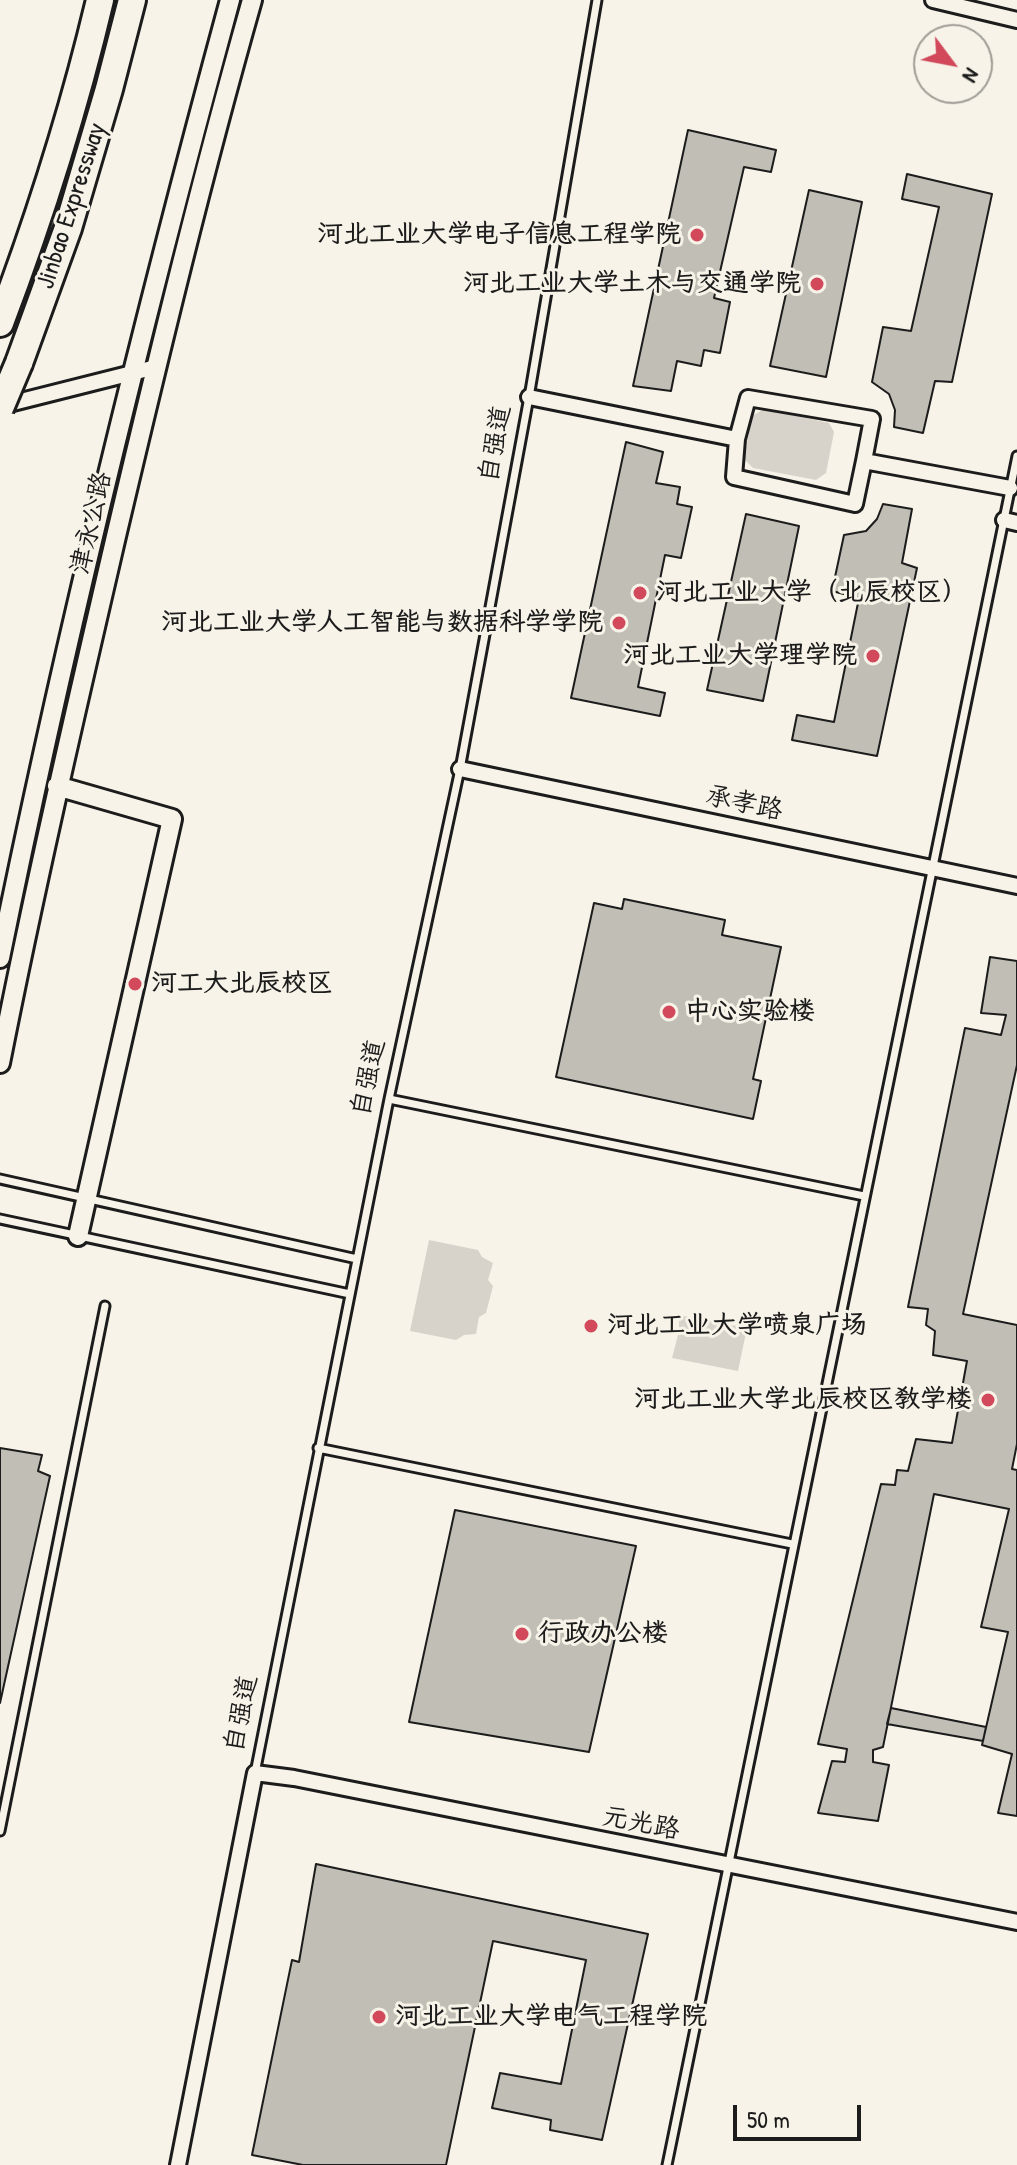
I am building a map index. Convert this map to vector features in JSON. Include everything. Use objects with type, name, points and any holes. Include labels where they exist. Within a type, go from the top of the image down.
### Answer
[{"type":"highway","name":"Jinbao Expressway","points":[[0,323],[54,169],[84,68],[100,0]]},
{"type":"highway","name":"Jinbao Expressway","points":[[0,407],[68,228],[132,0]]},
{"type":"street","name":"津永公路","points":[[0,958],[53,711],[134,373],[175,204],[230,0]]},
{"type":"street","name":"津永公路","points":[[0,1063],[57,786],[156,367],[198,194],[252,0]]},
{"type":"street","points":[[933,0],[1017,20]]},
{"type":"street","points":[[0,407],[156,367]]},
{"type":"street","points":[[529,397],[737,439]]},
{"type":"street","points":[[748,398],[872,419],[864,461],[855,504],[734,477],[737,439],[748,398]]},
{"type":"street","points":[[864,461],[1010,488]]},
{"type":"street","name":"承孝路","points":[[460,769],[1017,886]]},
{"type":"street","points":[[57,786],[172,819],[78,1236]]},
{"type":"street","name":"元光路","points":[[255,1773],[309,1781],[1017,1922]]},
{"type":"street","name":"自强道","points":[[178,2165],[255,1773]]},
{"type":"lane","name":"自强道","points":[[255,1773],[389,1099],[460,769],[529,397],[597,0]]},
{"type":"lane","points":[[667,2165],[864,1196],[1010,521],[1010,488],[1017,456]]},
{"type":"lane","points":[[389,1099],[864,1196]]},
{"type":"lane","points":[[0,1179],[357,1259]]},
{"type":"lane","points":[[0,1219],[350,1294]]},
{"type":"lane","points":[[0,1831],[105,1306]]},
{"type":"lane","points":[[318,1448],[792,1544]]},
{"type":"shaded area","points":[[764,409],[829,423],[834,432],[826,473],[816,480],[753,468],[744,459],[752,416]]},
{"type":"shaded area","points":[[429,1240],[478,1250],[482,1257],[493,1263],[488,1280],[493,1286],[486,1313],[479,1317],[476,1334],[464,1335],[456,1340],[410,1331]]},
{"type":"shaded area","points":[[679,1315],[747,1328],[738,1371],[672,1358],[679,1331]]},
{"type":"building","name":"河北工业大学电子信息工程学院","points":[[688,130],[776,150],[771,172],[744,167],[714,298],[730,302],[720,353],[704,350],[701,366],[677,361],[671,391],[633,386]]},
{"type":"building","points":[[907,174],[992,194],[952,382],[935,381],[923,433],[894,427],[895,410],[889,394],[872,382],[883,327],[911,331],[939,207],[902,199]]},
{"type":"building","name":"河北工业大学土木与交通学院","points":[[809,190],[862,202],[826,377],[770,366]]},
{"type":"building","name":"河北工业大学人工智能与数据科学学院","points":[[626,442],[663,452],[656,483],[680,487],[677,504],[692,507],[681,558],[665,555],[638,687],[665,693],[660,716],[571,698]]},
{"type":"building","name":"河北工业大学理学院","points":[[883,504],[912,509],[902,563],[917,568],[877,756],[792,740],[797,715],[834,722],[859,598],[832,591],[844,535],[866,531],[877,519]]},
{"type":"building","points":[[746,514],[799,526],[763,701],[707,690]]},
{"type":"building","name":"中心实验楼","points":[[624,899],[725,920],[722,935],[781,947],[753,1079],[761,1081],[753,1119],[556,1077],[594,903],[622,909]]},
{"type":"building","name":"河北工业大学北辰校区教学楼","points":[[990,957],[1017,961],[1017,1065],[963,1314],[1017,1325],[1017,1444],[1012,1469],[1017,1470],[1017,1816],[998,1813],[1012,1754],[982,1745],[1008,1632],[981,1627],[1009,1509],[934,1494],[883,1747],[873,1750],[873,1762],[889,1765],[878,1821],[818,1813],[832,1761],[845,1762],[847,1749],[818,1744],[881,1484],[895,1485],[897,1470],[908,1471],[916,1439],[952,1443],[967,1361],[933,1355],[935,1331],[926,1325],[928,1309],[908,1307],[965,1028],[1001,1035],[1006,1015],[981,1013]]},
{"type":"building","points":[[0,1448],[42,1455],[38,1471],[50,1476],[0,1703]]},
{"type":"building","name":"行政办公楼","points":[[455,1510],[636,1546],[589,1752],[409,1722]]},
{"type":"building","points":[[891,1708],[986,1727],[983,1741],[887,1724]]},
{"type":"building","name":"河北工业大学电气工程学院","points":[[316,1864],[648,1934],[602,2140],[550,2130],[551,2120],[492,2108],[500,2073],[561,2084],[586,1960],[493,1941],[446,2165],[303,2165],[252,2155],[292,1960],[299,1962]]},
{"type":"place","name":"河北工业大学电子信息工程学院","points":[[697,235]]},
{"type":"place","name":"河北工业大学土木与交通学院","points":[[817,284]]},
{"type":"place","name":"河北工业大学（北辰校区）","points":[[640,593]]},
{"type":"place","name":"河北工业大学人工智能与数据科学学院","points":[[619,623]]},
{"type":"place","name":"河北工业大学理学院","points":[[873,656]]},
{"type":"place","name":"河工大北辰校区","points":[[135,984]]},
{"type":"place","name":"中心实验楼","points":[[669,1012]]},
{"type":"place","name":"河北工业大学喷泉广场","points":[[591,1326]]},
{"type":"place","name":"河北工业大学北辰校区教学楼","points":[[988,1400]]},
{"type":"place","name":"行政办公楼","points":[[522,1634]]},
{"type":"place","name":"河北工业大学电气工程学院","points":[[379,2017]]}]
